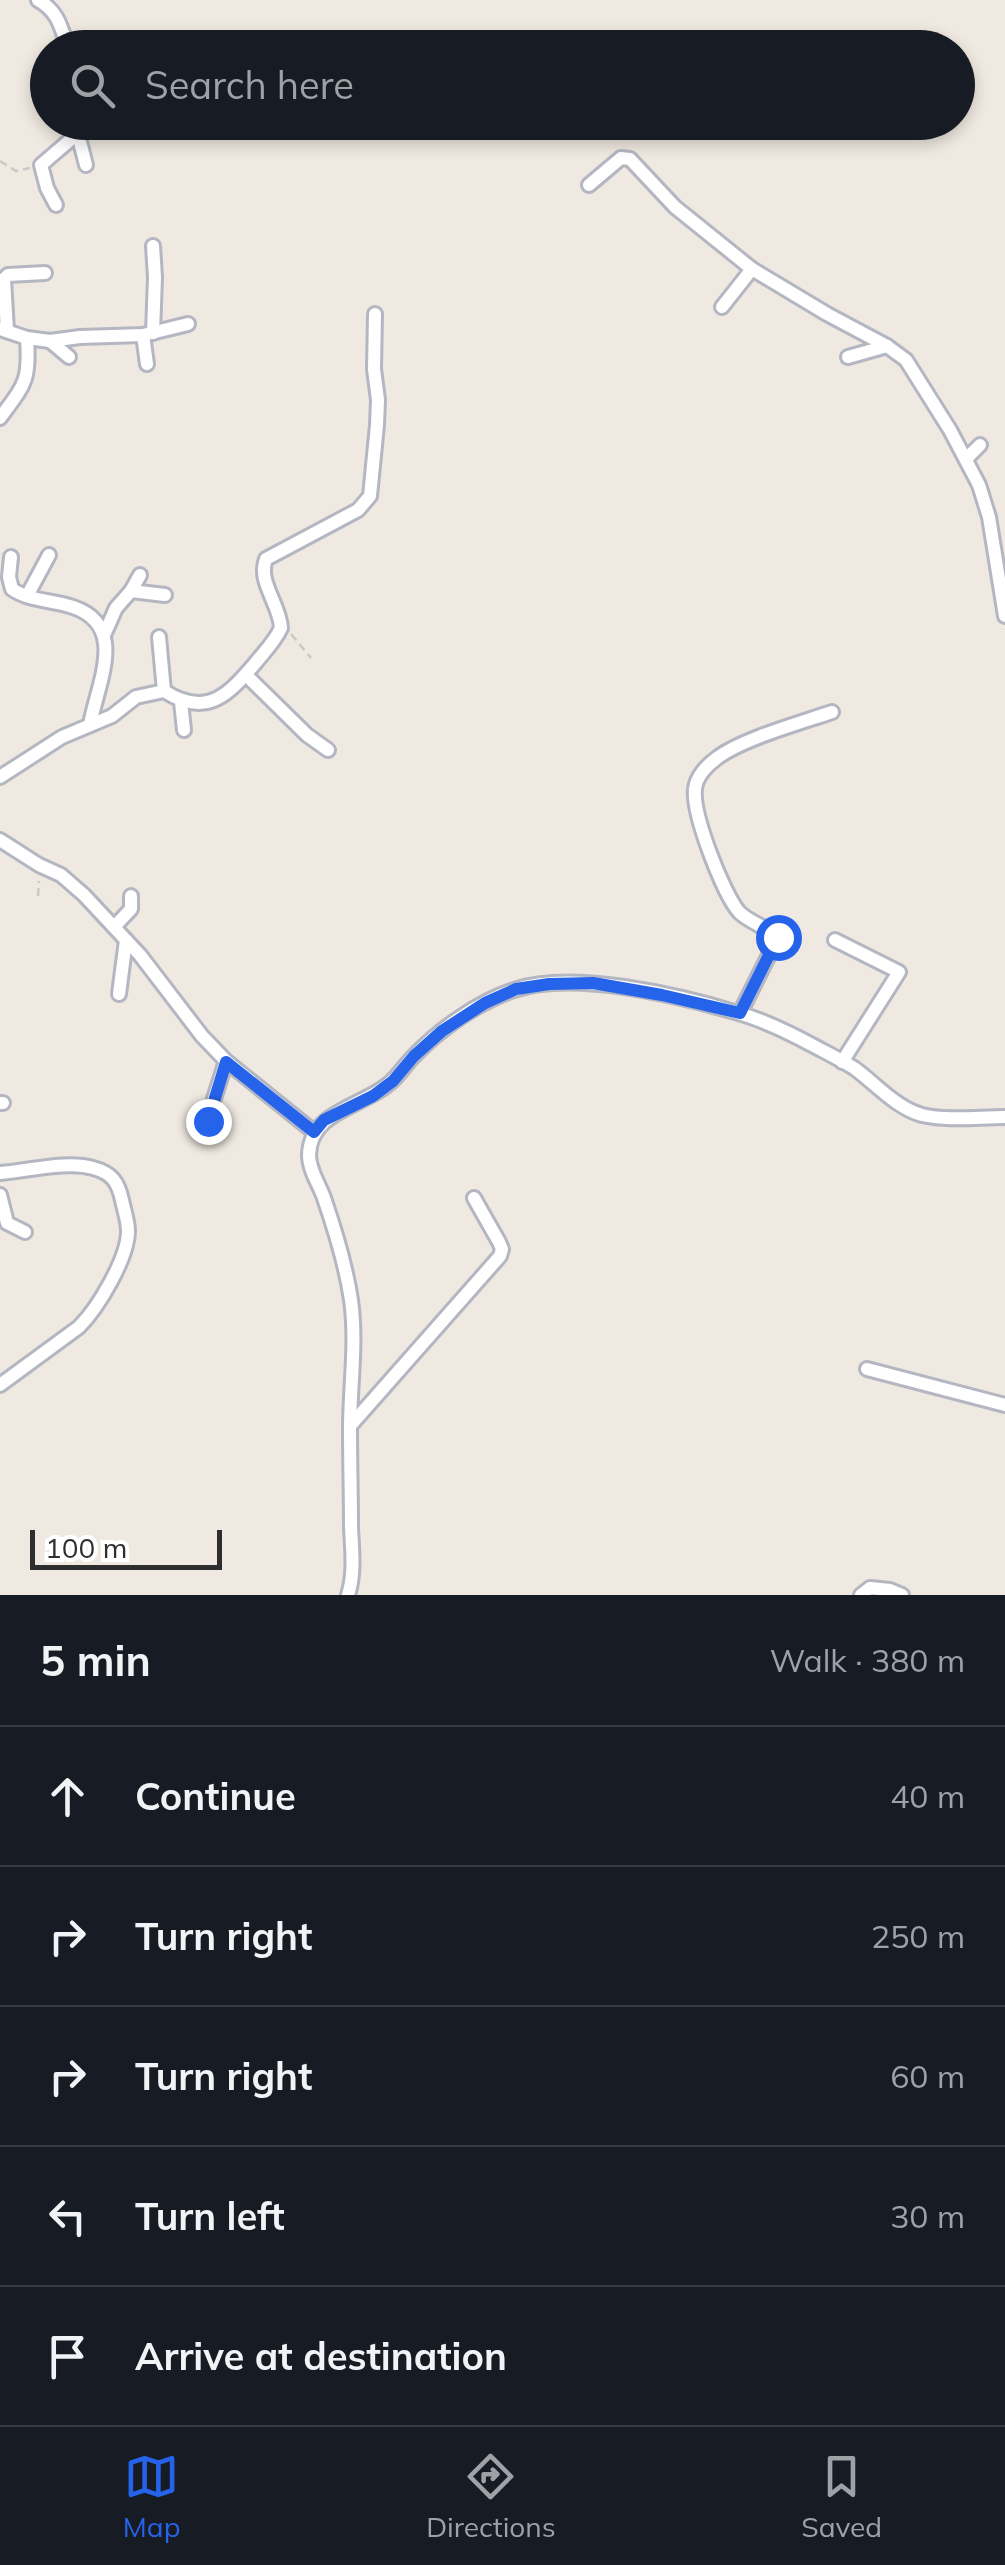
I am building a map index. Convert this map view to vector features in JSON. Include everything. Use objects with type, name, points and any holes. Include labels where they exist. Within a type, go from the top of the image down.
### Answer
[{"type":"street","points":[[38,0],[58,17],[62,30]]},
{"type":"street","points":[[56,206],[41,165],[68,140]]},
{"type":"street","points":[[83,140],[86,166]]},
{"type":"street","points":[[589,185],[620,158],[630,159],[675,207],[752,269],[906,360],[980,485],[1005,616]]},
{"type":"street","points":[[148,364],[155,277],[153,246]]},
{"type":"street","points":[[722,307],[752,269]]},
{"type":"street","points":[[45,273],[8,275],[4,279],[4,330],[50,341],[148,334],[188,324]]},
{"type":"street","points":[[0,777],[62,737],[112,716],[136,697],[164,691],[181,702],[212,701],[238,685],[281,628],[262,574],[266,559],[358,510],[370,496],[378,400],[375,314]]},
{"type":"street","points":[[0,418],[20,392],[29,370],[27,338]]},
{"type":"street","points":[[50,341],[70,357]]},
{"type":"street","points":[[848,356],[887,346]]},
{"type":"street","points":[[966,459],[980,444]]},
{"type":"street","points":[[27,596],[49,556]]},
{"type":"street","points":[[11,557],[12,589],[76,608],[92,618],[104,635],[106,658],[90,725]]},
{"type":"street","points":[[104,635],[116,608],[140,575]]},
{"type":"street","points":[[131,591],[165,595]]},
{"type":"street","points":[[160,637],[164,691]]},
{"type":"street","points":[[246,675],[307,735],[328,750]]},
{"type":"street","points":[[181,702],[184,730]]},
{"type":"street","points":[[740,1013],[778,937],[740,912],[729,894],[700,832],[694,789],[701,773],[718,757],[832,712]]},
{"type":"street","points":[[0,840],[61,876],[84,895],[226,1062],[314,1132]]},
{"type":"street","points":[[114,927],[131,909],[131,896]]},
{"type":"street","points":[[119,994],[126,940]]},
{"type":"street","points":[[834,940],[899,974],[842,1062]]},
{"type":"street","points":[[348,1595],[352,1568],[351,1301],[336,1237],[309,1160],[310,1143],[324,1120],[373,1096],[393,1081],[442,1031],[485,1003],[516,989],[593,983],[740,1013],[812,1044],[919,1114],[1005,1116]]},
{"type":"street","points":[[208,1121],[226,1062]]},
{"type":"street","points":[[0,1174],[78,1165],[111,1175],[119,1189],[128,1229],[108,1288],[80,1328],[0,1385]]},
{"type":"street","points":[[0,1195],[7,1222],[25,1232]]},
{"type":"street","points":[[350,1426],[500,1256],[502,1248],[474,1198]]},
{"type":"street","points":[[867,1369],[1005,1405]]},
{"type":"street","points":[[861,1595],[870,1588],[902,1595]]},
{"type":"path","points":[[0,161],[16,171],[41,165]]},
{"type":"path","points":[[281,628],[311,658]]},
{"type":"path","points":[[38,896],[39,865]]},
{"type":"route","points":[[208,1121],[226,1062],[314,1132],[324,1120],[373,1096],[393,1081],[442,1031],[485,1003],[516,989],[593,983],[740,1013],[778,937]]}]
